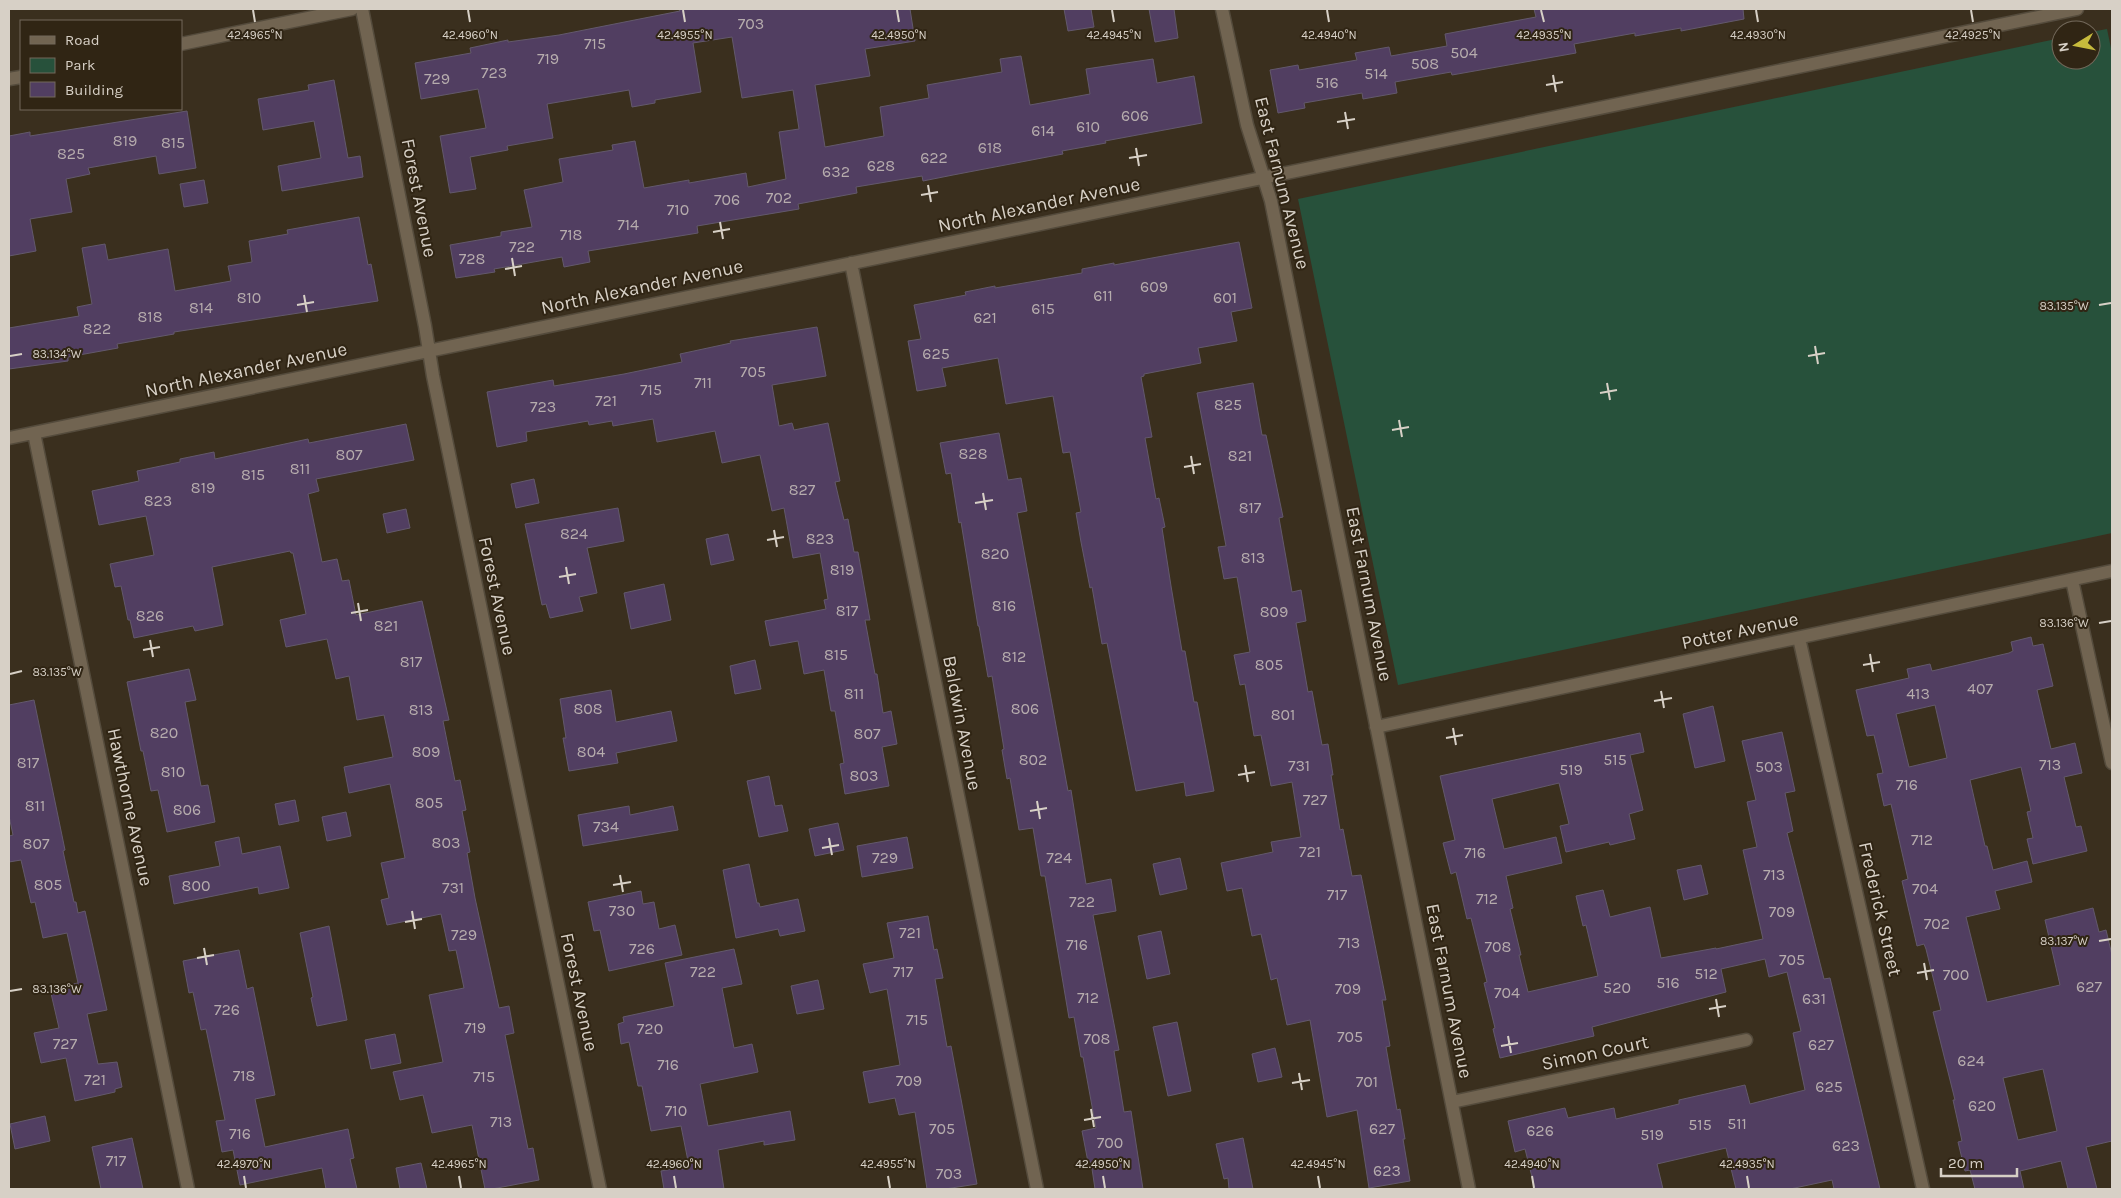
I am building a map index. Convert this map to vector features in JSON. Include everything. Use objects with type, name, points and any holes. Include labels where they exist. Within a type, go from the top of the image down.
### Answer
[{"type":"street","points":[[182,44],[352,9]]},
{"type":"street","name":"Forest Avenue","points":[[362,9],[428,351],[600,1189]]},
{"type":"street","name":"East Farnum Avenue","points":[[1222,9],[1247,125],[1271,201],[1469,1189]]},
{"type":"street","name":"North Alexander Avenue","points":[[9,438],[2076,9]]},
{"type":"street","name":"Baldwin Avenue","points":[[851,263],[1037,1189]]},
{"type":"street","name":"Hawthorne Avenue","points":[[34,433],[188,1189]]},
{"type":"street","name":"Potter Avenue","points":[[1376,727],[2112,571]]},
{"type":"street","points":[[2072,580],[2112,763]]},
{"type":"street","name":"Frederick Street","points":[[1799,638],[1922,1189]]},
{"type":"street","name":"Simon Court","points":[[1452,1102],[1746,1040]]},
{"type":"green space","points":[[2107,29],[2112,53],[2112,533],[1398,685],[1298,199],[2051,40],[2051,70],[2101,70],[2101,30]]},
{"type":"building","points":[[679,9],[910,9],[915,41],[865,49],[870,76],[815,85],[825,147],[884,136],[880,107],[929,98],[927,85],[1002,72],[1000,59],[1021,56],[1030,105],[1090,94],[1086,69],[1153,59],[1157,83],[1194,76],[1202,123],[1105,141],[1106,143],[1062,151],[1063,154],[923,181],[922,176],[856,187],[857,193],[798,204],[799,209],[697,226],[698,233],[588,251],[590,262],[564,267],[562,257],[494,269],[495,272],[456,278],[450,245],[501,236],[501,232],[532,227],[524,190],[563,182],[559,159],[613,150],[612,145],[635,141],[644,188],[689,180],[689,183],[746,173],[748,187],[786,179],[779,132],[799,129],[793,90],[742,98],[732,37],[693,43],[701,92],[655,100],[655,103],[632,107],[629,90],[547,104],[553,138],[507,146],[508,150],[470,157],[476,189],[450,193],[440,136],[486,128],[478,89],[421,99],[415,63],[471,53],[470,48],[508,40],[508,42],[559,35],[680,11]]},
{"type":"building","points":[[1064,9],[1091,9],[1094,27],[1068,31]]},
{"type":"building","points":[[1149,9],[1174,9],[1178,38],[1155,42]]},
{"type":"building","points":[[1534,9],[1743,9],[1744,19],[1681,31],[1681,28],[1635,36],[1635,33],[1574,44],[1576,53],[1452,75],[1451,72],[1395,82],[1397,93],[1363,99],[1362,93],[1304,103],[1305,108],[1278,113],[1270,70],[1298,65],[1299,70],[1357,60],[1355,53],[1389,47],[1391,56],[1447,46],[1445,34],[1536,17]]},
{"type":"building","points":[[334,80],[348,158],[360,156],[363,177],[282,191],[278,166],[321,158],[314,121],[263,130],[258,99],[309,90],[308,85]]},
{"type":"building","points":[[187,111],[196,168],[159,174],[156,156],[88,168],[90,174],[66,179],[72,212],[30,219],[36,251],[9,256],[9,136],[30,132],[30,136]]},
{"type":"building","points":[[204,180],[208,203],[184,207],[180,184]]},
{"type":"building","points":[[359,217],[368,265],[371,264],[378,301],[174,332],[174,334],[117,344],[118,348],[68,357],[68,361],[9,369],[9,328],[79,316],[77,307],[92,304],[82,248],[105,244],[108,260],[168,249],[175,291],[231,281],[228,266],[252,262],[249,241],[288,234],[287,230]]},
{"type":"building","points":[[1239,242],[1252,308],[1231,312],[1237,341],[1198,348],[1201,363],[1144,374],[1141,377],[1152,437],[1145,438],[1156,499],[1159,498],[1165,527],[1162,528],[1182,651],[1185,651],[1194,702],[1197,702],[1214,791],[1186,796],[1184,782],[1136,791],[1107,643],[1102,644],[1092,587],[1090,588],[1081,542],[1076,513],[1081,512],[1070,452],[1063,453],[1053,396],[1006,404],[998,358],[942,368],[946,386],[917,391],[908,341],[921,339],[914,305],[966,295],[965,292],[995,286],[995,288],[1082,273],[1082,269]]},
{"type":"building","points":[[817,327],[826,376],[772,385],[779,426],[792,423],[794,430],[828,423],[840,481],[835,482],[844,520],[848,519],[854,552],[858,552],[870,620],[865,620],[875,674],[877,674],[883,713],[891,711],[897,744],[882,747],[889,786],[845,794],[840,764],[844,763],[835,711],[831,711],[824,670],[804,674],[798,641],[770,646],[765,621],[826,609],[824,600],[828,599],[820,553],[793,558],[784,508],[772,511],[760,455],[722,463],[715,431],[657,442],[653,419],[613,426],[612,421],[589,425],[588,421],[526,432],[527,441],[497,447],[487,392],[553,380],[554,386],[624,374],[682,362],[680,354],[731,343],[730,341]]},
{"type":"building","points":[[1253,383],[1262,435],[1266,435],[1283,517],[1279,518],[1292,592],[1301,590],[1306,621],[1296,623],[1308,692],[1312,691],[1322,745],[1328,744],[1340,830],[1343,829],[1352,876],[1361,875],[1386,1000],[1382,1000],[1390,1046],[1386,1047],[1397,1110],[1400,1109],[1410,1181],[1369,1188],[1357,1110],[1327,1117],[1310,1020],[1287,1025],[1277,978],[1271,980],[1261,934],[1252,936],[1242,888],[1227,891],[1221,863],[1273,852],[1271,842],[1301,837],[1292,782],[1271,786],[1261,735],[1254,736],[1245,684],[1240,685],[1234,655],[1250,652],[1237,577],[1224,579],[1218,547],[1226,546],[1197,393]]},
{"type":"building","points":[[406,424],[414,460],[316,479],[319,491],[308,494],[322,562],[337,559],[342,581],[349,580],[356,615],[422,601],[449,720],[443,721],[455,781],[460,780],[466,810],[462,811],[470,852],[467,853],[475,898],[499,1008],[509,1006],[514,1033],[505,1035],[528,1149],[533,1148],[539,1180],[492,1189],[485,1189],[472,1125],[432,1133],[423,1095],[400,1100],[393,1072],[443,1062],[429,995],[464,988],[456,950],[449,951],[441,914],[387,925],[381,900],[389,898],[381,863],[405,858],[390,784],[349,793],[344,767],[393,757],[384,715],[357,720],[349,676],[336,679],[327,639],[286,647],[280,620],[306,614],[293,553],[290,551],[212,567],[223,625],[195,631],[193,626],[134,638],[121,586],[115,587],[110,564],[154,555],[146,516],[99,525],[92,491],[139,481],[137,471],[180,462],[180,459],[214,452],[215,459],[308,439],[309,443]]},
{"type":"building","points":[[999,433],[1008,480],[1021,478],[1027,511],[1017,513],[1068,791],[1071,790],[1086,884],[1111,879],[1116,911],[1093,915],[1119,1050],[1114,1051],[1124,1112],[1131,1111],[1143,1189],[1095,1189],[1091,1162],[1088,1162],[1082,1131],[1096,1128],[1083,1057],[1081,1057],[1074,1017],[1069,1018],[1045,876],[1041,876],[1033,828],[1019,830],[1010,778],[1007,779],[992,676],[988,677],[951,473],[946,474],[940,443]]},
{"type":"building","points":[[534,479],[539,503],[516,508],[511,484]]},
{"type":"building","points":[[618,508],[624,541],[587,548],[597,593],[579,597],[583,611],[550,618],[546,604],[542,605],[525,524]]},
{"type":"building","points":[[406,509],[410,528],[387,533],[383,514]]},
{"type":"building","points":[[728,534],[734,560],[711,565],[706,539]]},
{"type":"building","points":[[664,584],[671,620],[631,629],[624,593]]},
{"type":"building","points":[[2031,637],[2033,646],[2043,644],[2053,686],[2037,690],[2051,749],[2075,743],[2082,773],[2064,777],[2076,827],[2081,826],[2087,851],[2033,864],[2027,839],[2033,838],[2027,812],[2031,811],[2021,767],[1970,780],[1985,846],[1987,846],[1993,870],[2027,861],[2032,882],[1995,891],[2000,909],[1966,917],[1987,1002],[2060,985],[2045,920],[2093,908],[2099,932],[2106,930],[2112,955],[2112,1141],[2086,1147],[2097,1189],[2068,1189],[2061,1161],[2020,1171],[2024,1189],[1975,1189],[1970,1170],[1965,1171],[1958,1142],[1962,1141],[1953,1100],[1955,1100],[1933,1012],[1941,1010],[1926,949],[1924,944],[1917,946],[1902,881],[1908,879],[1891,804],[1884,806],[1877,774],[1883,773],[1874,735],[1867,736],[1856,690],[1909,678],[1907,669],[1930,664],[1932,671],[2009,653],[2013,651],[2011,642]],"holes":[[[1935,705],[1947,758],[1909,767],[1896,714]],[[2043,1069],[2057,1131],[2018,1140],[2003,1078]]]},
{"type":"building","points":[[755,660],[761,689],[735,694],[730,666]]},
{"type":"building","points":[[189,669],[196,700],[185,702],[201,786],[208,785],[215,822],[167,832],[158,790],[151,791],[127,682]]},
{"type":"building","points":[[611,690],[616,722],[671,711],[677,741],[616,753],[618,763],[569,771],[563,738],[566,738],[560,699]]},
{"type":"building","points":[[34,700],[74,902],[76,902],[78,913],[85,911],[107,1010],[87,1014],[98,1064],[117,1062],[122,1087],[115,1089],[115,1092],[75,1101],[66,1058],[41,1063],[34,1033],[59,1028],[50,989],[78,983],[67,933],[43,938],[35,902],[31,903],[21,860],[9,862],[9,836],[13,835],[9,816],[9,705]]},
{"type":"building","points":[[1713,706],[1725,761],[1695,768],[1683,714]]},
{"type":"building","points":[[1782,732],[1795,791],[1785,793],[1793,831],[1787,833],[1824,979],[1830,978],[1880,1189],[1834,1189],[1832,1180],[1790,1189],[1736,1189],[1726,1148],[1657,1164],[1663,1189],[1535,1189],[1525,1149],[1515,1152],[1508,1121],[1565,1108],[1568,1118],[1614,1108],[1616,1119],[1679,1104],[1679,1100],[1745,1085],[1750,1104],[1805,1090],[1793,1033],[1801,1031],[1787,972],[1769,977],[1765,959],[1721,969],[1726,992],[1592,1027],[1594,1036],[1500,1058],[1484,983],[1487,982],[1471,918],[1467,919],[1456,872],[1451,874],[1443,843],[1455,840],[1440,776],[1640,733],[1644,752],[1630,755],[1643,810],[1629,814],[1635,839],[1610,845],[1609,842],[1566,852],[1560,826],[1569,824],[1559,783],[1492,799],[1504,849],[1556,837],[1562,863],[1506,876],[1513,908],[1510,909],[1528,992],[1598,976],[1586,925],[1583,926],[1576,896],[1603,890],[1610,917],[1650,907],[1661,958],[1763,939],[1743,850],[1757,847],[1747,802],[1756,800],[1742,741]]},
{"type":"building","points":[[769,776],[775,806],[782,805],[788,831],[759,837],[747,781]]},
{"type":"building","points":[[295,800],[299,821],[279,825],[275,804]]},
{"type":"building","points":[[629,806],[630,815],[673,806],[678,830],[583,846],[578,815]]},
{"type":"building","points":[[346,812],[351,836],[327,841],[322,817]]},
{"type":"building","points":[[838,823],[844,850],[815,856],[809,829]]},
{"type":"building","points":[[239,837],[242,854],[280,846],[289,888],[259,894],[258,887],[174,904],[169,876],[220,866],[215,842]]},
{"type":"building","points":[[907,837],[913,868],[862,877],[857,846]]},
{"type":"building","points":[[1180,858],[1187,889],[1160,895],[1153,864]]},
{"type":"building","points":[[749,864],[757,903],[759,903],[760,907],[798,899],[805,931],[780,936],[778,929],[736,938],[723,870]]},
{"type":"building","points":[[1701,865],[1708,894],[1684,900],[1677,870]]},
{"type":"building","points":[[641,891],[643,904],[654,902],[659,929],[675,925],[682,955],[609,971],[600,930],[594,931],[588,902]]},
{"type":"building","points":[[928,916],[934,950],[937,949],[943,978],[935,979],[947,1047],[951,1046],[977,1184],[945,1189],[927,1189],[915,1112],[899,1115],[895,1098],[869,1103],[863,1072],[900,1065],[887,989],[870,993],[863,964],[894,958],[887,923]]},
{"type":"building","points":[[329,926],[347,1020],[317,1026],[300,933]]},
{"type":"building","points":[[1161,931],[1170,974],[1147,979],[1138,936]]},
{"type":"building","points":[[734,949],[742,984],[722,988],[734,1048],[752,1044],[758,1072],[700,1084],[708,1126],[790,1111],[795,1140],[764,1145],[764,1141],[718,1150],[724,1189],[664,1189],[661,1171],[689,1166],[681,1126],[651,1131],[642,1086],[638,1086],[629,1042],[621,1044],[618,1024],[624,1022],[623,1017],[674,1006],[665,963]]},
{"type":"building","points":[[239,950],[247,989],[253,987],[275,1095],[255,1099],[265,1147],[348,1129],[354,1158],[350,1159],[357,1189],[326,1189],[322,1168],[240,1185],[233,1150],[222,1152],[216,1121],[225,1120],[206,1029],[201,1030],[193,992],[189,993],[183,961]]},
{"type":"building","points":[[818,980],[824,1009],[797,1014],[791,986]]},
{"type":"building","points":[[1177,1022],[1191,1091],[1168,1096],[1153,1027]]},
{"type":"building","points":[[395,1034],[401,1063],[371,1069],[365,1040]]},
{"type":"building","points":[[1275,1048],[1282,1077],[1258,1082],[1252,1054]]},
{"type":"building","points":[[45,1116],[50,1141],[15,1149],[10,1124]]},
{"type":"building","points":[[132,1138],[143,1189],[101,1189],[92,1147]]},
{"type":"building","points":[[1243,1138],[1253,1189],[1229,1189],[1228,1178],[1224,1179],[1216,1144]]},
{"type":"building","points":[[421,1163],[427,1189],[400,1189],[396,1168]]}]
